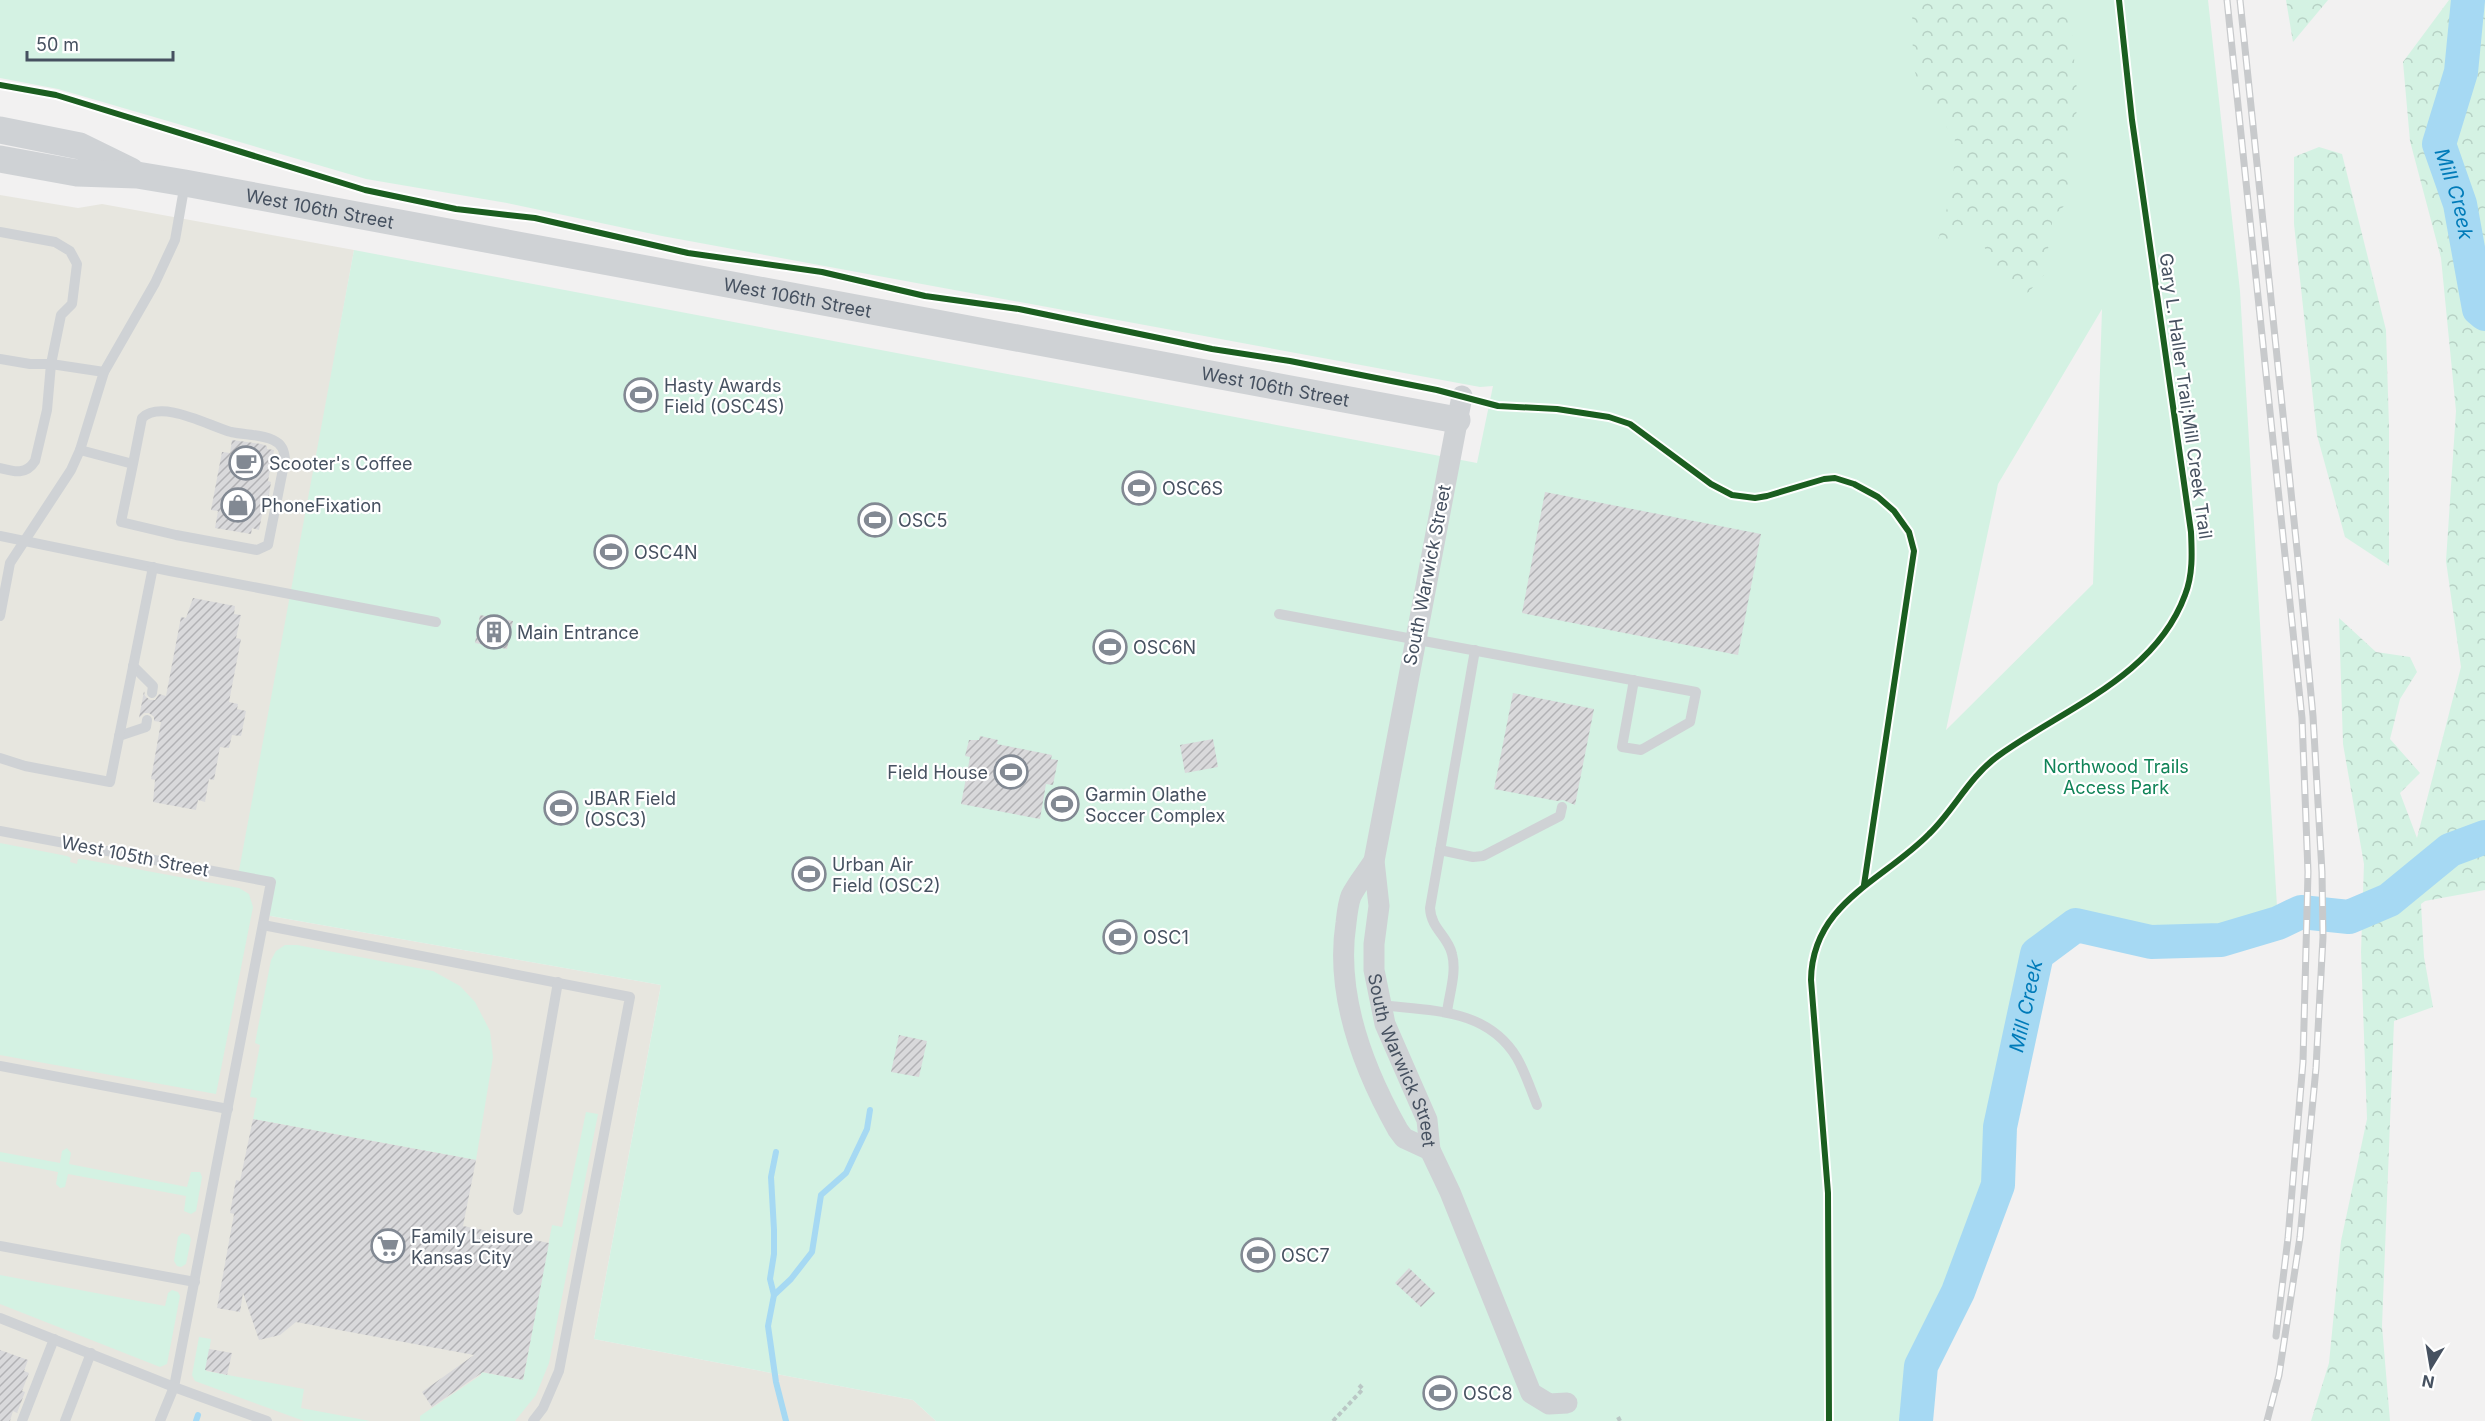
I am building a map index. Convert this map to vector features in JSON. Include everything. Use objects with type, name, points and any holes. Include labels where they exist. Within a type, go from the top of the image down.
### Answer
[{"type":"street","name":"West 106th Street","points":[[0,130],[80,146],[137,175]]},
{"type":"street","name":"West 106th Street","points":[[0,159],[77,173],[137,175],[185,183],[1459,408]]},
{"type":"street","name":"South Warwick Street","points":[[1430,1150],[1427,1120],[1392,1044],[1380,1005],[1374,970],[1374,944],[1380,906],[1374,861],[1459,408]]},
{"type":"street","name":"South Warwick Street","points":[[1374,861],[1351,897],[1347,916],[1342,946],[1349,1010],[1357,1040],[1394,1123],[1404,1138],[1430,1150]]},
{"type":"street","points":[[1430,1150],[1450,1192],[1531,1393],[1549,1404],[1567,1403]]},
{"type":"lane","points":[[0,616],[10,563],[71,470],[80,450],[104,372],[155,283],[175,240],[185,183]]},
{"type":"lane","points":[[0,232],[55,242],[70,251],[77,264],[72,304],[61,315],[51,364],[46,410],[35,461],[31,467],[18,472],[0,468]]},
{"type":"lane","points":[[0,359],[104,372]]},
{"type":"lane","points":[[160,412],[200,419],[230,432],[265,438],[281,445],[285,459],[268,545],[257,550],[121,522],[133,464],[141,418],[146,414],[160,412]]},
{"type":"lane","points":[[80,450],[133,464]]},
{"type":"lane","points":[[0,536],[436,622]]},
{"type":"lane","points":[[0,758],[25,766],[110,782],[153,567]]},
{"type":"lane","points":[[1279,614],[1475,650],[1634,680],[1696,692],[1690,722],[1641,750],[1622,747],[1634,680]]},
{"type":"lane","points":[[1447,1012],[1453,966],[1452,953],[1431,920],[1430,908],[1475,650]]},
{"type":"lane","points":[[133,666],[153,686],[152,693]]},
{"type":"lane","points":[[119,736],[146,727],[147,720]]},
{"type":"lane","points":[[1440,850],[1473,857],[1483,856],[1560,816],[1562,807]]},
{"type":"lane","name":"West 105th Street","points":[[0,831],[271,882],[263,925]]},
{"type":"lane","points":[[160,1421],[174,1388],[263,925],[630,997],[559,1371],[543,1408],[532,1421]]},
{"type":"lane","points":[[518,1210],[558,982]]},
{"type":"lane","points":[[1380,1005],[1447,1012],[1475,1019],[1501,1036],[1517,1058],[1537,1105]]},
{"type":"lane","points":[[0,1066],[228,1109]]},
{"type":"lane","points":[[0,1246],[195,1282]]},
{"type":"lane","points":[[0,1318],[174,1388],[267,1421]]},
{"type":"lane","points":[[22,1421],[54,1339]]},
{"type":"lane","points":[[65,1421],[91,1353]]},
{"type":"path","points":[[1333,1421],[1363,1389],[1359,1384]]},
{"type":"shaded area","points":[[0,195],[78,208],[102,204],[354,250],[319,444],[265,915],[661,985],[594,1339],[913,1400],[936,1421],[0,1421]]},
{"type":"green space","name":"Garmin Olathe Soccer Complex","points":[[0,0],[2208,0],[2240,291],[2278,923],[2221,940],[2151,942],[2076,925],[2037,954],[2000,1127],[1998,1185],[1958,1292],[1921,1366],[1916,1421],[936,1421],[913,1400],[594,1339],[661,985],[265,915],[271,882],[238,876],[354,250],[1477,463],[1493,386],[1480,387],[662,236],[507,203],[366,179],[58,89],[0,78]],"holes":[[[2102,309],[2093,584],[1946,730],[1998,484]]]},
{"type":"green space","points":[[1912,0],[2069,0],[2078,103],[2070,152],[2068,202],[2053,217],[2044,275],[2025,296],[1992,270],[1978,227],[1945,251],[1936,247],[1953,187],[1955,137],[1924,100],[1913,66]]},
{"type":"green space","points":[[2286,0],[2328,0],[2293,42]]},
{"type":"green space","points":[[2449,0],[2485,0],[2485,890],[2425,901],[2421,904],[2424,957],[2433,1007],[2394,1021],[2382,1326],[2390,1421],[2311,1421],[2329,1363],[2341,1241],[2367,1119],[2361,952],[2364,864],[2343,744],[2339,618],[2376,652],[2410,657],[2417,672],[2400,699],[2390,739],[2420,773],[2400,793],[2417,838],[2461,667],[2446,561],[2456,411],[2441,258],[2410,141],[2403,62]]},
{"type":"green space","points":[[2319,147],[2342,154],[2386,330],[2389,566],[2345,537],[2317,435],[2294,224],[2294,157]]},
{"type":"green space","points":[[0,843],[67,856],[71,858],[70,862],[77,864],[78,859],[82,859],[239,888],[249,894],[253,907],[216,1094],[0,1055]]},
{"type":"green space","points":[[285,945],[297,945],[433,971],[460,986],[475,1002],[490,1031],[493,1057],[476,1160],[253,1119],[257,1098],[250,1097],[260,1045],[255,1043],[271,960],[276,951]]},
{"type":"green space","points":[[586,1112],[598,1114],[549,1363],[536,1395],[515,1421],[420,1421],[420,1416],[481,1375],[481,1372],[523,1380],[552,1225],[562,1227]]},
{"type":"green space","points":[[67,1148],[71,1153],[69,1164],[187,1187],[191,1172],[200,1172],[202,1177],[196,1211],[191,1214],[184,1211],[186,1196],[68,1174],[65,1187],[60,1188],[56,1184],[58,1172],[0,1161],[0,1152],[60,1163],[62,1151]]},
{"type":"green space","points":[[182,1233],[189,1235],[191,1239],[186,1264],[181,1267],[177,1266],[174,1261],[178,1237]]},
{"type":"green space","points":[[0,1275],[165,1306],[168,1293],[172,1290],[178,1292],[180,1296],[167,1364],[160,1367],[0,1304]]},
{"type":"green space","points":[[199,1337],[211,1339],[206,1371],[304,1389],[301,1408],[370,1421],[304,1421],[195,1381],[192,1375]]},
{"type":"building","points":[[232,440],[261,444],[267,446],[267,449],[274,450],[268,481],[271,482],[268,501],[265,500],[259,530],[252,528],[251,534],[215,528],[218,511],[211,510],[222,452],[230,453]]},
{"type":"building","points":[[1545,492],[1761,534],[1738,655],[1522,613]]},
{"type":"building","points":[[193,598],[235,606],[234,614],[241,615],[236,638],[241,639],[229,702],[238,704],[237,709],[246,711],[241,736],[232,735],[229,748],[220,747],[214,780],[209,779],[205,802],[198,800],[196,810],[153,802],[155,780],[151,779],[161,722],[154,721],[154,717],[149,713],[144,713],[139,718],[144,691],[145,696],[150,700],[155,700],[159,694],[166,696],[181,617],[186,618]]},
{"type":"building","name":"Main Entrance","points":[[480,615],[513,621],[507,649],[475,643]]},
{"type":"building","points":[[1513,693],[1594,709],[1575,805],[1563,800],[1557,801],[1494,789]]},
{"type":"building","name":"Field House","points":[[980,736],[998,740],[997,744],[1052,755],[1051,759],[1058,760],[1053,785],[1046,784],[1040,819],[961,804],[970,757],[965,756],[969,740],[979,740]]},
{"type":"building","points":[[1213,739],[1218,767],[1185,773],[1180,745]]},
{"type":"building","points":[[899,1035],[927,1041],[919,1077],[891,1072]]},
{"type":"building","name":"Family Leisure Kansas City","points":[[253,1119],[476,1160],[463,1226],[549,1243],[523,1380],[483,1372],[432,1407],[422,1392],[474,1355],[296,1322],[280,1335],[259,1340],[243,1293],[240,1312],[217,1308],[234,1214],[230,1213],[236,1180],[240,1181]]},
{"type":"building","points":[[1409,1268],[1435,1293],[1421,1307],[1395,1283]]},
{"type":"building","points":[[209,1349],[232,1353],[227,1375],[205,1370]]},
{"type":"building","points":[[0,1350],[28,1360],[24,1371],[29,1373],[22,1391],[25,1392],[17,1413],[13,1411],[10,1421],[0,1421]]},
{"type":"waterway","name":"Mill Creek","points":[[2468,0],[2461,72],[2439,144],[2460,204],[2479,309],[2485,314]]},
{"type":"waterway","name":"Mill Creek","points":[[1916,1421],[1921,1366],[1958,1292],[1998,1185],[2000,1127],[2037,954],[2076,925],[2151,942],[2221,940],[2278,923],[2301,912],[2349,917],[2389,900],[2450,850],[2485,837]]},
{"type":"waterway","points":[[774,1295],[791,1279],[812,1252],[821,1195],[846,1173],[867,1129],[870,1110]]},
{"type":"waterway","points":[[776,1152],[771,1177],[774,1254],[770,1279],[774,1295],[768,1326],[776,1382],[786,1421]]},
{"type":"waterway","points":[[196,1421],[198,1415]]},
{"type":"railway","points":[[2227,0],[2302,718],[2308,872],[2303,1062],[2288,1238],[2276,1336]]},
{"type":"railway","points":[[2240,0],[2301,588],[2313,716],[2322,872],[2323,937],[2316,1068],[2300,1237],[2279,1375],[2267,1421]]},
{"type":"cycle path","name":"Gary L. Haller Trail;Mill Creek Trail","points":[[1829,1421],[1828,1193],[1811,980],[1814,954],[1823,931],[1853,896],[1929,834],[1988,764],[2023,739],[2105,689],[2130,670],[2171,624],[2185,595],[2191,572],[2191,532],[2132,120],[2119,0]]},
{"type":"cycle path","points":[[0,85],[56,95],[365,190],[456,209],[535,218],[688,253],[822,272],[925,296],[1019,309],[1212,349],[1290,361],[1437,390],[1498,406],[1557,409],[1609,417],[1630,424],[1711,484],[1732,495],[1755,498],[1835,478],[1854,484],[1878,497],[1894,511],[1909,532],[1914,551],[1864,885]]},
{"type":"place","name":"Hasty Awards Field (OSC4S)","points":[[641,395]]},
{"type":"place","name":"Scooter's Coffee","points":[[246,463]]},
{"type":"place","name":"OSC6S","points":[[1139,488]]},
{"type":"place","name":"PhoneFixation","points":[[238,505]]},
{"type":"place","name":"OSC5","points":[[875,520]]},
{"type":"place","name":"OSC4N","points":[[611,552]]},
{"type":"place","name":"Main Entrance","points":[[494,632]]},
{"type":"place","name":"OSC6N","points":[[1110,647]]},
{"type":"place","name":"Field House","points":[[1011,772]]},
{"type":"place","name":"Garmin Olathe Soccer Complex","points":[[1062,804]]},
{"type":"place","name":"JBAR Field (OSC3)","points":[[561,808]]},
{"type":"place","name":"Urban Air Field (OSC2)","points":[[809,874]]},
{"type":"place","name":"OSC1","points":[[1120,937]]},
{"type":"place","name":"Family Leisure Kansas City","points":[[388,1246]]},
{"type":"place","name":"OSC7","points":[[1258,1255]]},
{"type":"place","name":"OSC8","points":[[1440,1393]]},
{"type":"park label","name":"Northwood Trails Access Park","points":[[2116,776]]}]
